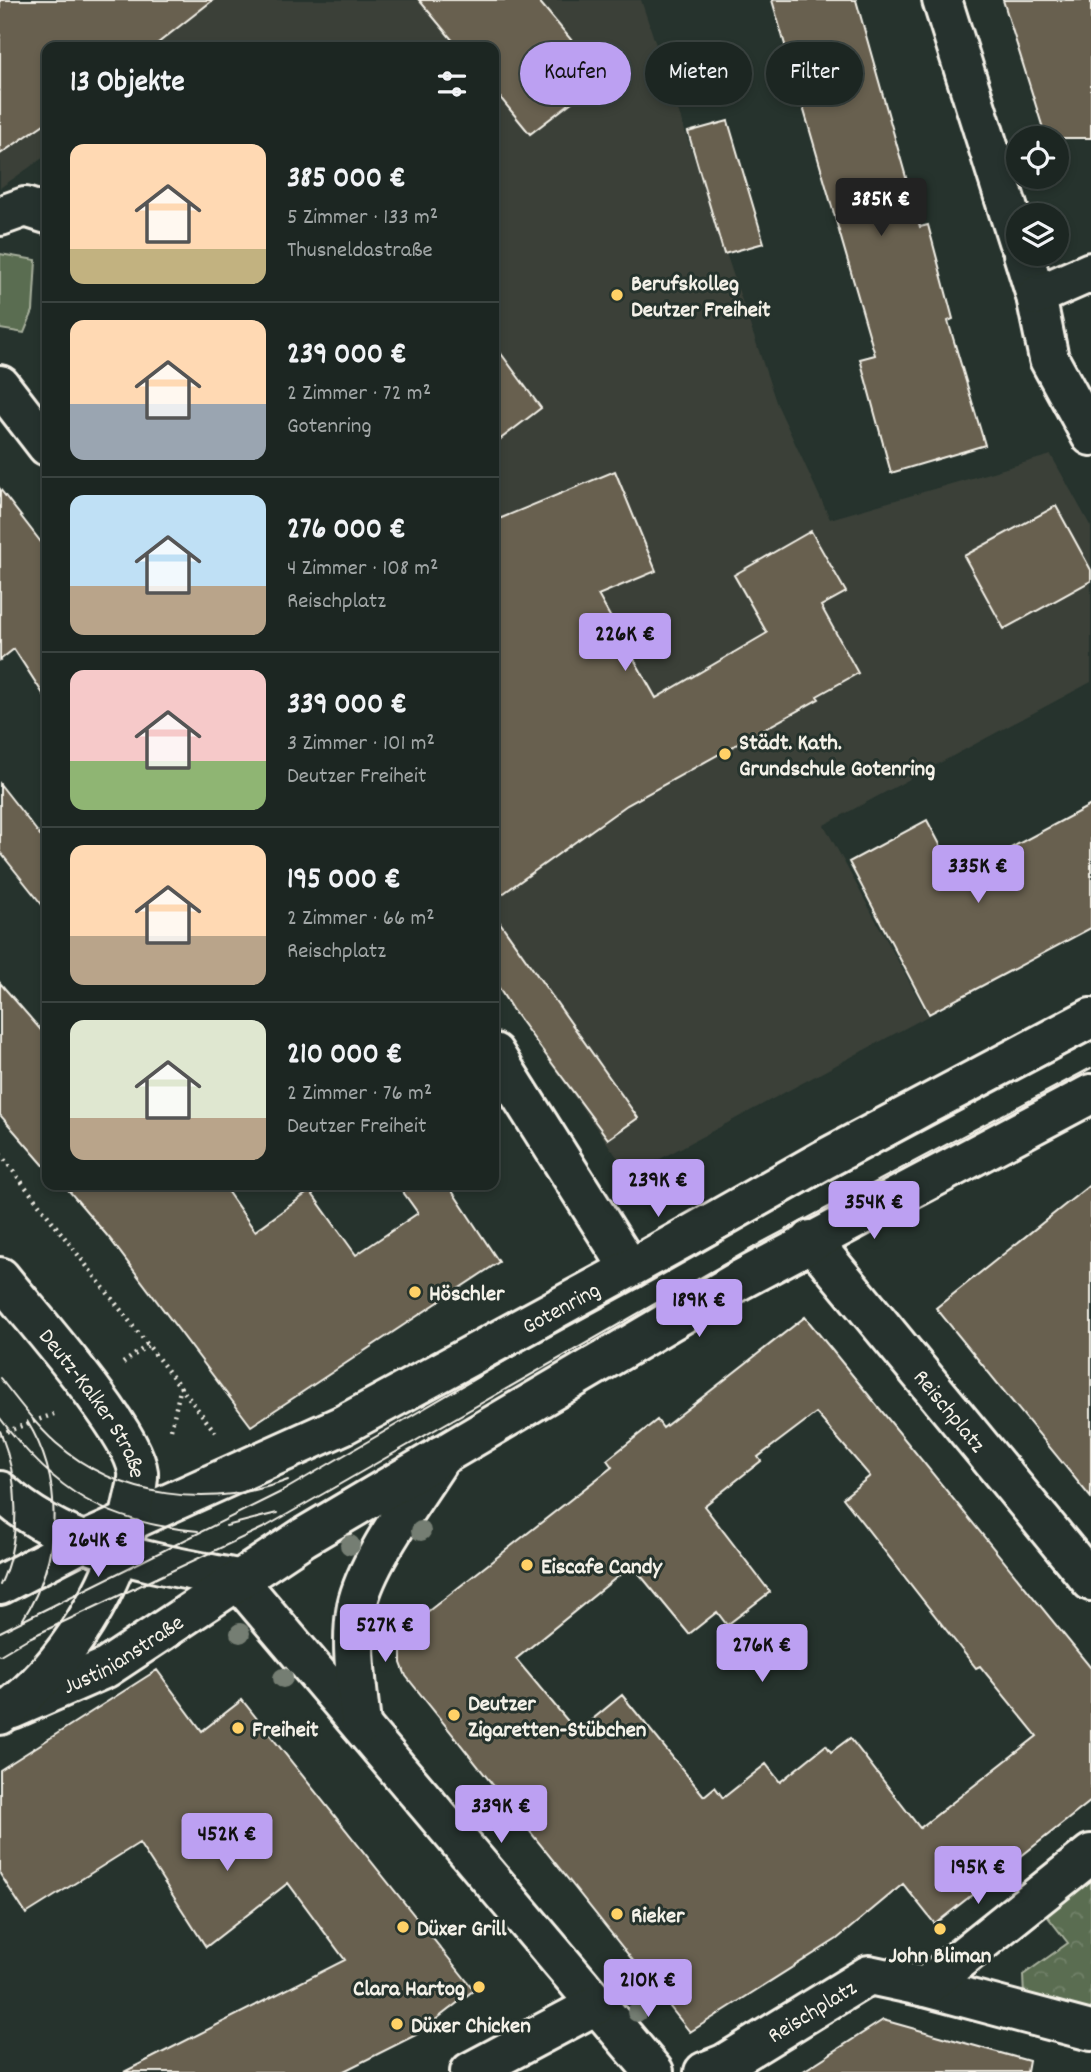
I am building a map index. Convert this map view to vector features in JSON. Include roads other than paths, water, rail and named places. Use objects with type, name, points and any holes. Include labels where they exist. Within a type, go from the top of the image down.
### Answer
[{"type":"main road","points":[[942,0],[1006,203]]},
{"type":"main road","points":[[0,216],[25,207],[42,212]]},
{"type":"main road","points":[[1027,266],[1049,359],[1091,436]]},
{"type":"main road","points":[[1036,296],[1091,272]]},
{"type":"main road","points":[[0,385],[42,440]]},
{"type":"main road","name":"Gotenring","points":[[124,1537],[209,1484],[343,1424],[1091,1017]]},
{"type":"main road","points":[[499,1061],[630,1269]]},
{"type":"main road","points":[[237,1579],[442,1455],[811,1240],[1091,1094]]},
{"type":"main road","name":"Reischplatz","points":[[811,1240],[1091,1581]]},
{"type":"main road","name":"Deutz-Kalker Straße","points":[[0,1277],[90,1389],[125,1439],[138,1471],[124,1537],[75,1638],[37,1684],[2,1714]]},
{"type":"main road","points":[[360,1725],[354,1651],[358,1604],[376,1561],[442,1455]]},
{"type":"main road","points":[[0,1491],[53,1530],[80,1543]]},
{"type":"main road","points":[[0,1585],[80,1543],[124,1537],[237,1579],[654,2072]]},
{"type":"main road","name":"Justinianstraße","points":[[2,1714],[106,1668],[237,1579]]},
{"type":"main road","points":[[925,1986],[1091,1854]]},
{"type":"main road","name":"Reischplatz","points":[[704,2072],[724,2064],[869,1975],[925,1986],[1091,2031]]},
{"type":"main road","points":[[470,2072],[596,2004]]},
{"type":"tram line","points":[[0,1632],[281,1492],[562,1328],[934,1123],[1091,1041]]},
{"type":"tram line","points":[[0,1655],[27,1639],[267,1526],[761,1243],[1091,1068]]},
{"type":"tram line","points":[[0,1378],[56,1443],[81,1462],[137,1487],[197,1496],[258,1489],[288,1480]]},
{"type":"tram line","points":[[0,1418],[41,1466],[85,1499],[136,1520],[198,1531]]},
{"type":"tram line","points":[[23,1619],[36,1596],[45,1571],[54,1520],[48,1469],[27,1421]]},
{"type":"tram line","points":[[0,1431],[11,1469],[15,1508],[12,1548],[0,1585]]},
{"type":"tram line","points":[[226,1526],[277,1513]]},
{"type":"place","name":"Berufskolleg Deutzer Freiheit","points":[[617,295]]},
{"type":"place","name":"Städt. Kath. Grundschule Gotenring","points":[[725,754]]},
{"type":"place","name":"Höschler","points":[[415,1292]]},
{"type":"place","name":"Eiscafe Candy","points":[[527,1565]]},
{"type":"place","name":"Deutzer Zigaretten-Stübchen","points":[[454,1715]]},
{"type":"place","name":"Freiheit","points":[[238,1728]]},
{"type":"place","name":"Rieker","points":[[617,1914]]},
{"type":"place","name":"Düxer Grill","points":[[403,1927]]},
{"type":"place","name":"John Bliman","points":[[940,1929]]},
{"type":"place","name":"Clara Hartog","points":[[479,1987]]},
{"type":"place","name":"Düxer Chicken","points":[[397,2024]]}]
